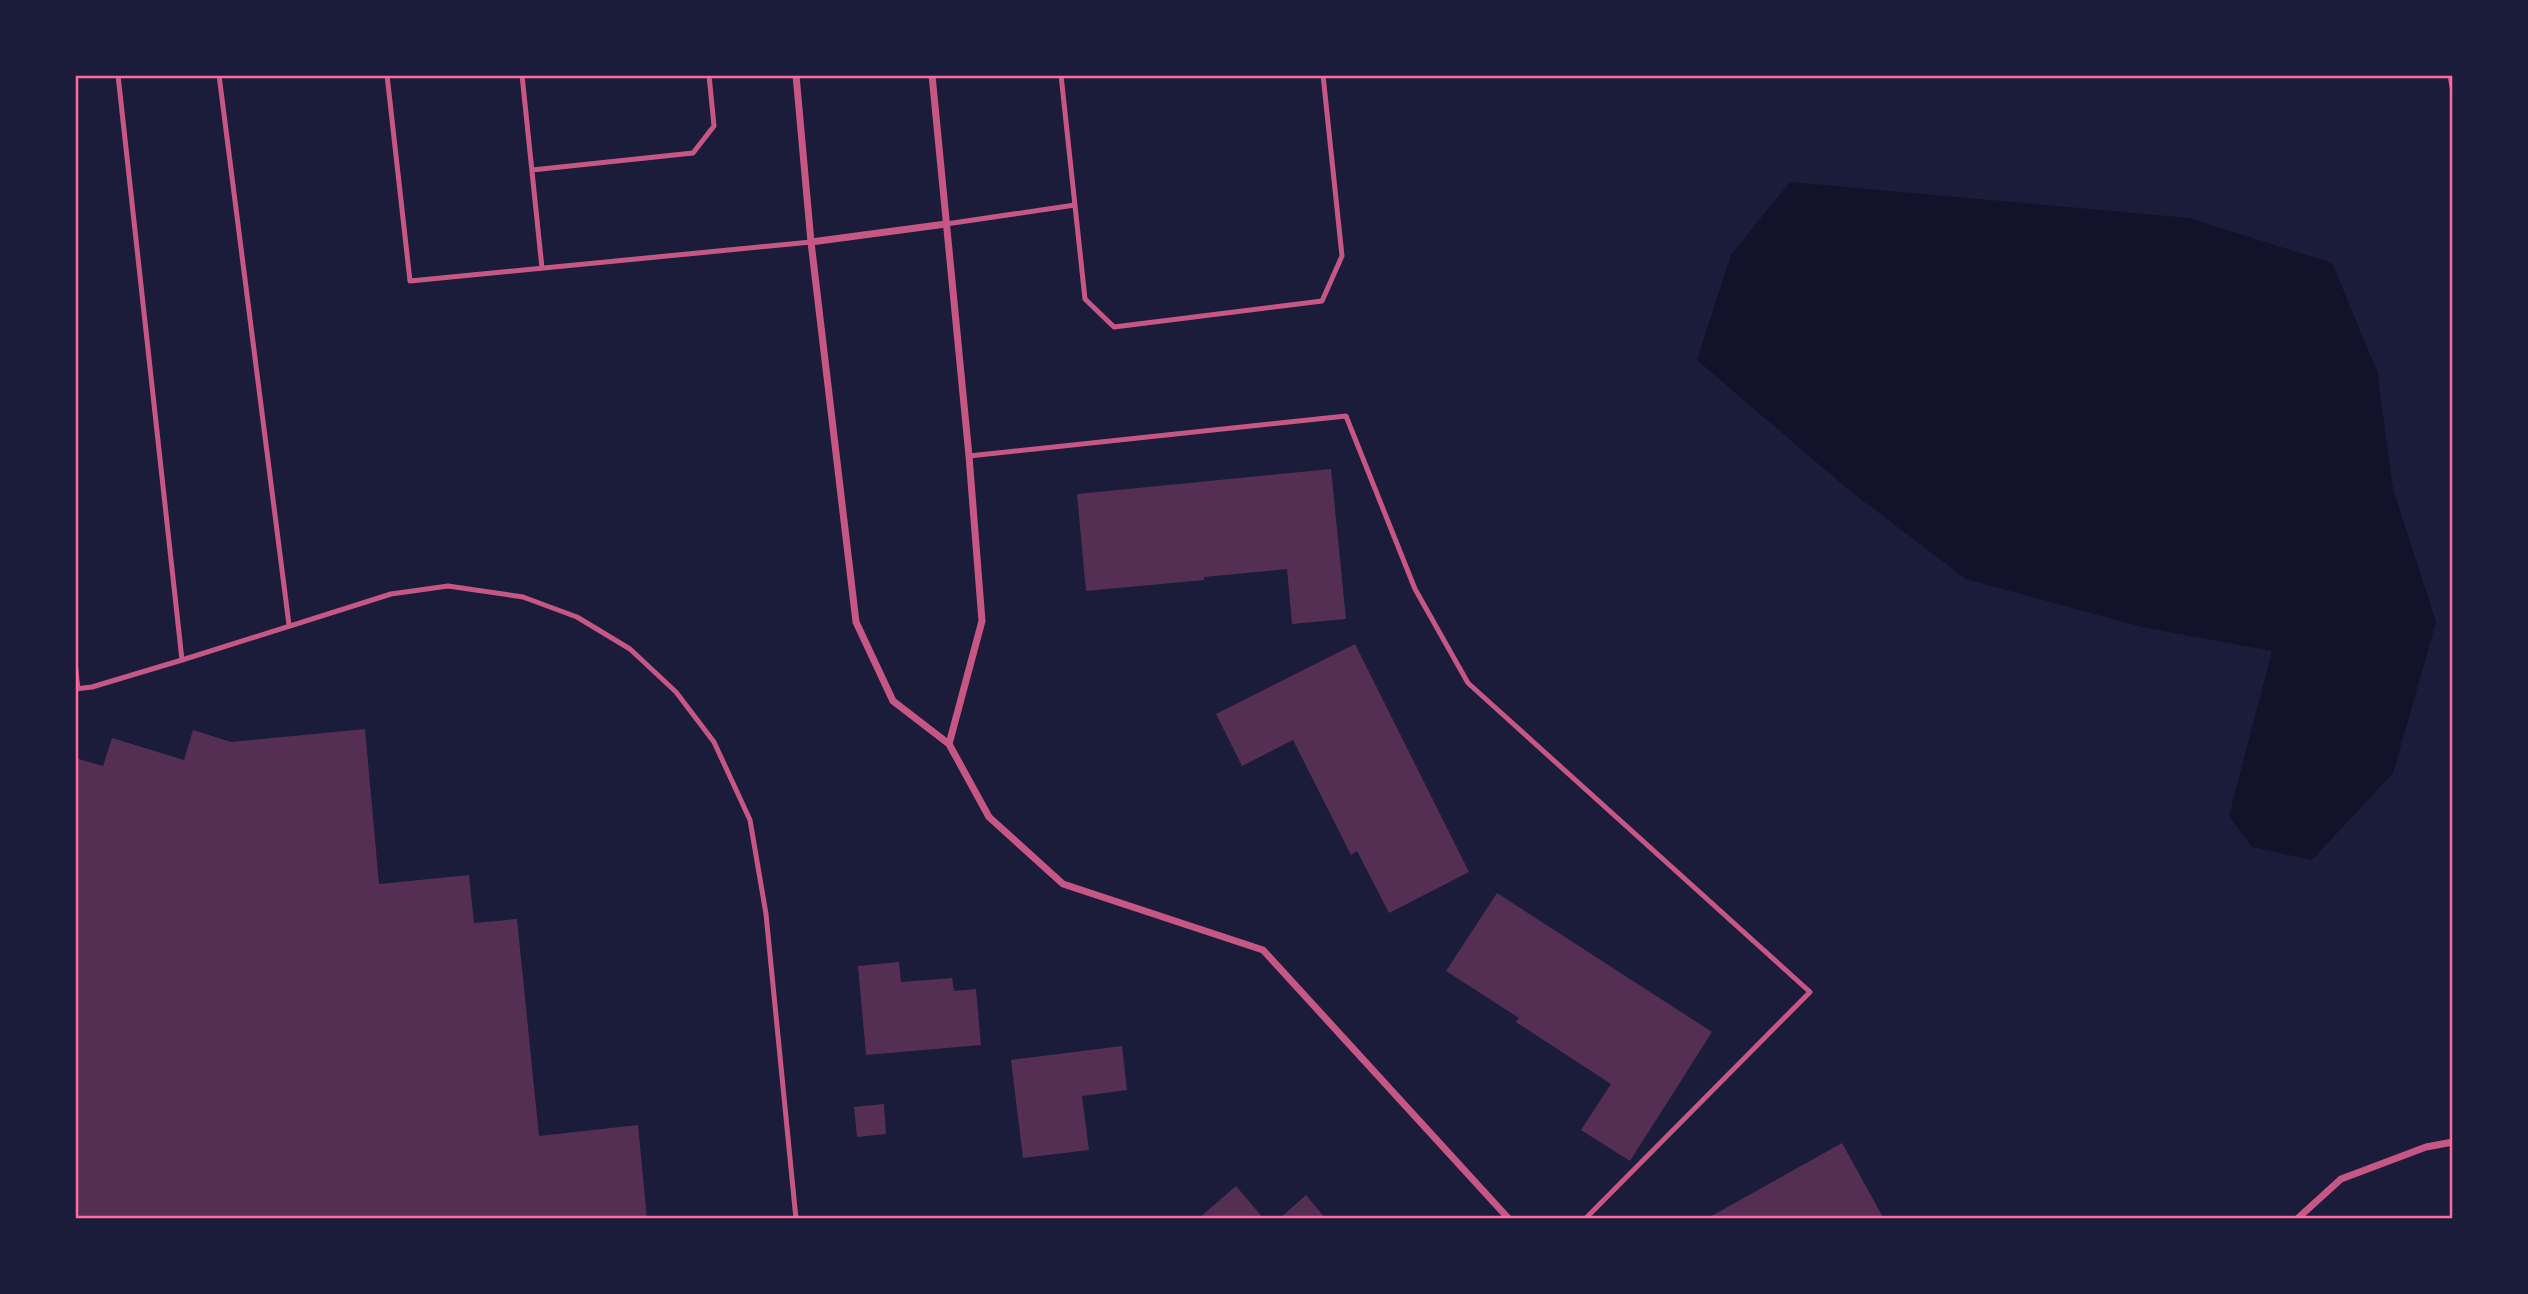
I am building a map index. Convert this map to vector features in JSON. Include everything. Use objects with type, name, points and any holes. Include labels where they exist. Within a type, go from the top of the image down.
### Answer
[{"type":"street","points":[[796,75],[811,242],[856,622],[893,701],[949,744],[989,817],[1063,884],[1263,950],[1509,1219]]},
{"type":"street","points":[[932,75],[969,456],[982,621],[949,744]]},
{"type":"street","points":[[2451,75],[2453,87]]},
{"type":"street","points":[[811,242],[946,224]]},
{"type":"street","points":[[2297,1219],[2341,1179],[2426,1147],[2453,1142]]},
{"type":"lane","points":[[118,75],[182,660]]},
{"type":"lane","points":[[219,75],[289,625]]},
{"type":"lane","points":[[387,75],[410,281],[811,242]]},
{"type":"lane","points":[[522,75],[542,268]]},
{"type":"lane","points":[[532,170],[693,153],[714,126],[709,75]]},
{"type":"lane","points":[[1061,75],[1085,299],[1114,327],[1322,301],[1342,256],[1322,75]]},
{"type":"lane","points":[[946,224],[1075,205]]},
{"type":"lane","points":[[969,456],[1346,416],[1415,589],[1468,683],[1810,992],[1585,1219]]},
{"type":"lane","points":[[75,662],[77,689],[92,687],[391,594],[448,586],[523,597],[578,617],[630,649],[677,692],[714,742],[750,820],[766,914],[796,1219]]},
{"type":"shaded area","points":[[1790,182],[2189,218],[2332,263],[2377,371],[2393,489],[2436,622],[2393,773],[2312,860],[2252,847],[2229,816],[2272,651],[2142,627],[1966,579],[1849,490],[1697,360],[1731,255]]},
{"type":"building","points":[[1331,469],[1346,619],[1292,624],[1287,569],[1086,591],[1077,494]]},
{"type":"building","points":[[1355,644],[1469,872],[1389,913],[1357,851],[1351,855],[1293,740],[1242,766],[1216,714]]},
{"type":"building","points":[[365,729],[379,884],[469,875],[474,923],[517,919],[539,1136],[638,1125],[647,1219],[75,1219],[75,758],[103,766],[112,738],[184,760],[193,730],[231,742]]},
{"type":"building","points":[[1497,893],[1712,1032],[1630,1161],[1581,1130],[1611,1084],[1516,1022],[1519,1018],[1446,971]]},
{"type":"building","points":[[899,962],[901,982],[952,978],[954,991],[976,989],[981,1045],[866,1055],[858,966]]},
{"type":"building","points":[[1122,1046],[1127,1090],[1082,1096],[1089,1150],[1023,1158],[1011,1060]]},
{"type":"building","points":[[884,1104],[886,1134],[857,1137],[854,1107]]},
{"type":"building","points":[[1842,1143],[1884,1219],[1706,1219]]},
{"type":"building","points":[[1236,1186],[1264,1219],[1198,1219]]},
{"type":"building","points":[[1306,1195],[1326,1219],[1279,1219]]}]
